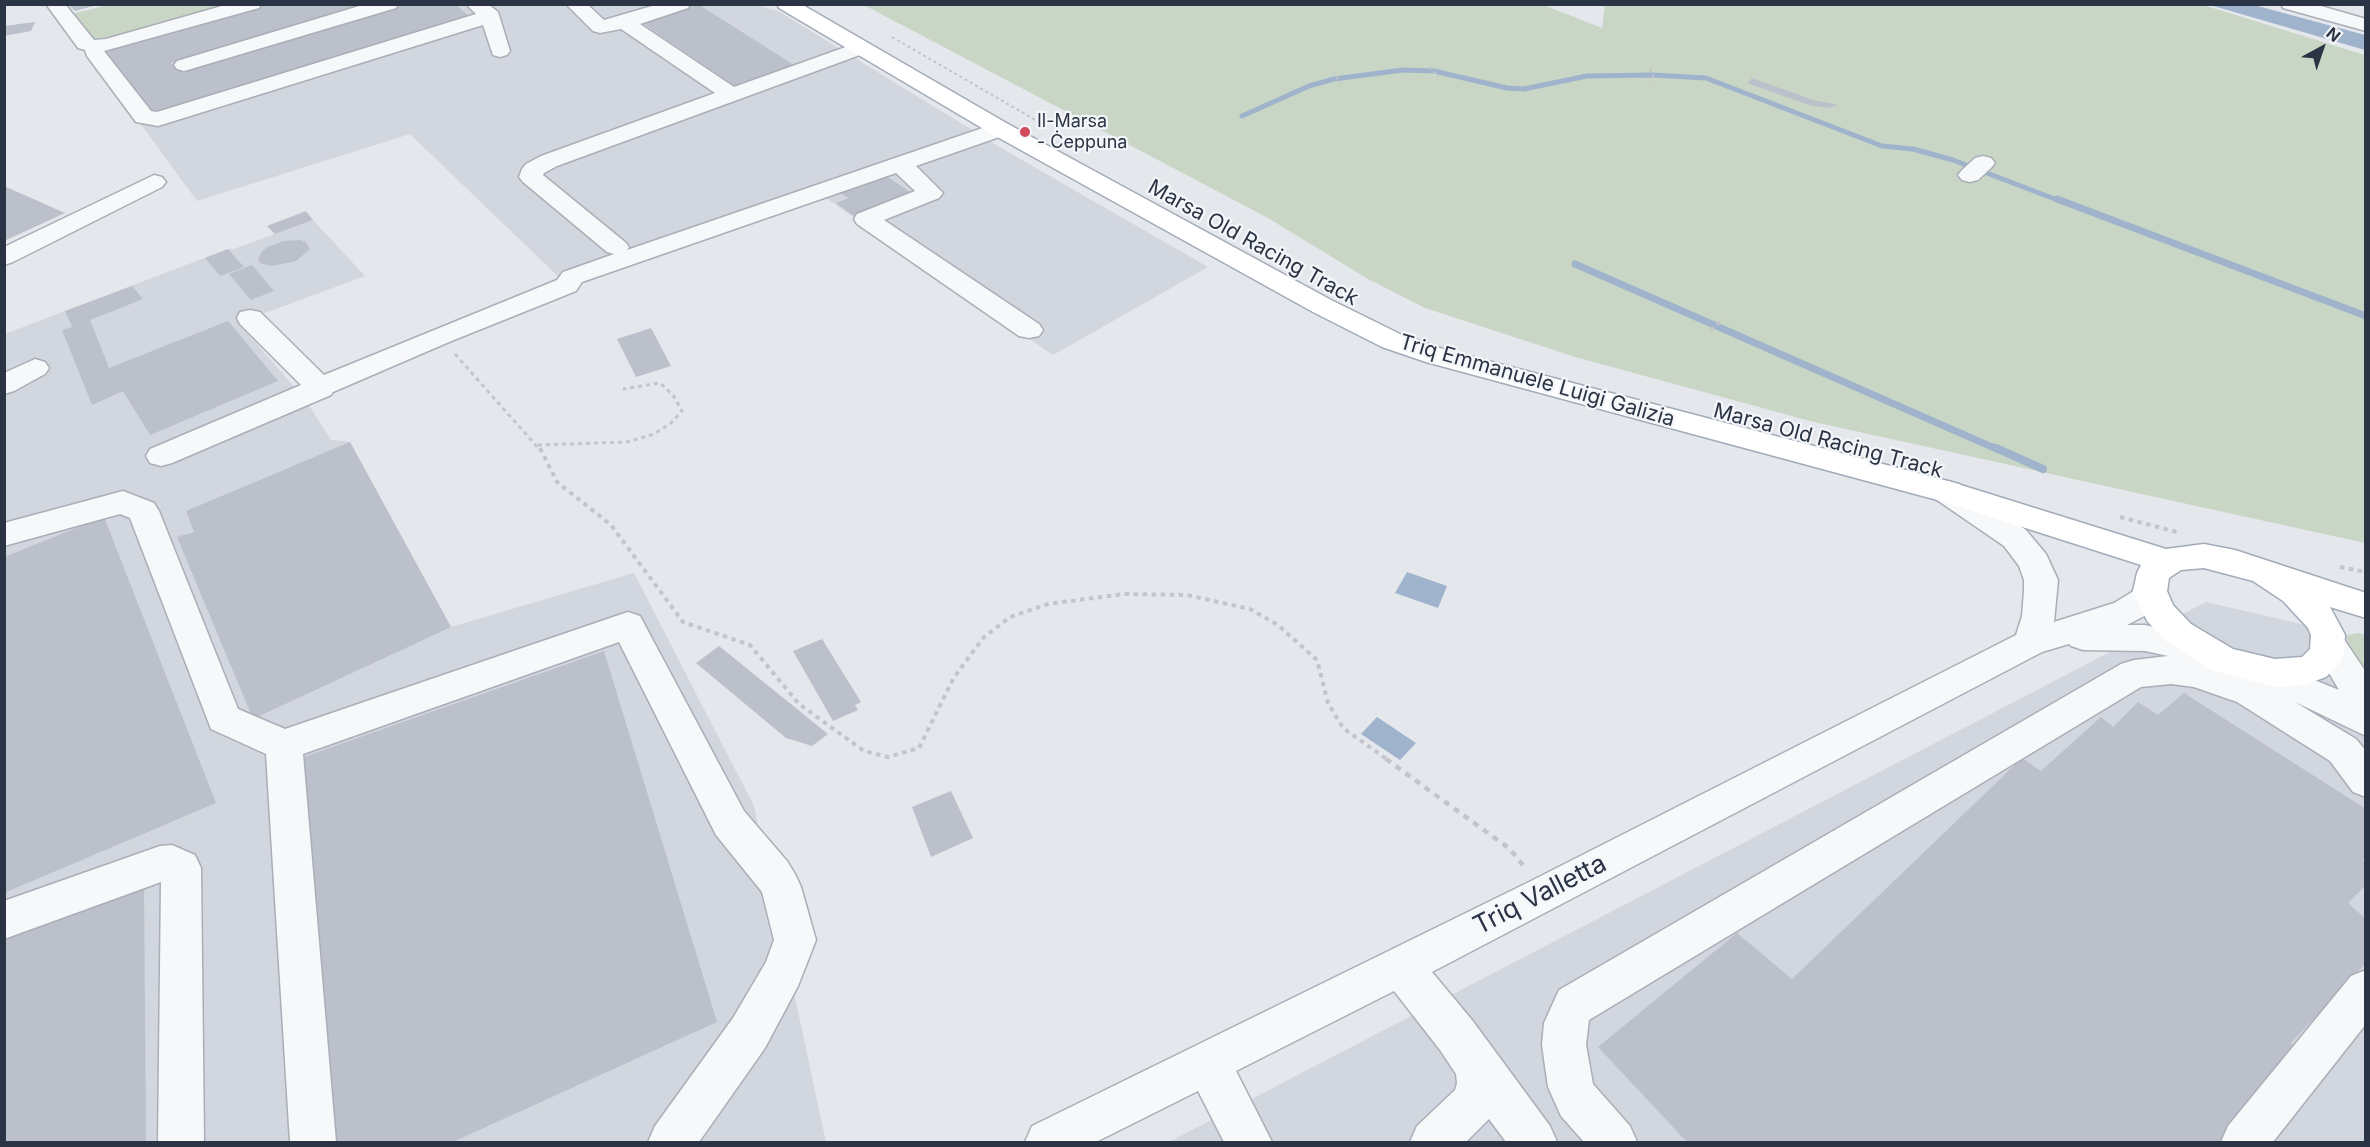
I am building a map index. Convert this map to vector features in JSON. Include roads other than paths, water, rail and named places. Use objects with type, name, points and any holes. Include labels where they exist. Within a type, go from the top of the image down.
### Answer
[{"type":"main road","name":"Triq Emmanuele Luigi Galizia","points":[[786,6],[1000,129],[1322,306],[1392,341],[1436,356],[1948,492],[2063,527],[2156,578]]},
{"type":"main road","points":[[2266,574],[2295,592],[2316,613],[2326,634],[2327,654],[2314,667],[2289,673],[2258,671],[2208,652],[2179,633],[2159,612],[2156,578],[2177,558],[2204,556],[2235,562],[2366,606]]},
{"type":"main road","points":[[2326,634],[2352,610],[2366,613]]},
{"type":"street","points":[[55,4],[85,44],[94,46],[107,45],[252,4]]},
{"type":"street","points":[[184,65],[389,4]]},
{"type":"street","points":[[575,4],[598,26],[606,27],[681,4]]},
{"type":"street","points":[[2290,4],[2366,25]]},
{"type":"street","points":[[94,52],[144,117],[158,119],[483,10],[500,51]]},
{"type":"street","points":[[624,22],[733,96]]},
{"type":"street","points":[[616,247],[531,177],[531,173],[549,161],[861,48]]},
{"type":"street","points":[[161,456],[321,389],[439,336],[567,285],[572,277],[1000,129]]},
{"type":"street","points":[[899,163],[931,193],[866,219],[1029,330]]},
{"type":"street","points":[[4,257],[154,182]]},
{"type":"street","points":[[250,318],[321,389]]},
{"type":"street","points":[[4,385],[35,368]]},
{"type":"street","points":[[1948,492],[2015,538],[2034,562],[2041,580],[2041,591],[2039,616],[2030,643]]},
{"type":"street","points":[[4,535],[123,502],[143,511],[224,719],[284,746],[628,625],[727,818],[781,887],[795,940],[783,972],[749,1033],[671,1143]]},
{"type":"street","name":"Triq Valletta","points":[[1048,1143],[1545,894],[2030,643],[2126,612],[2144,601],[2156,578]]},
{"type":"street","points":[[2326,634],[2366,702]]},
{"type":"street","name":"Triq Valletta","points":[[2030,643],[2117,636],[2157,640],[2208,652]]},
{"type":"street","points":[[1614,1143],[1577,1100],[1571,1087],[1564,1046],[1566,1023],[1574,1005],[2134,674],[2171,670],[2195,673],[2250,692],[2343,750],[2366,781]]},
{"type":"street","points":[[2258,671],[2323,698],[2366,721]]},
{"type":"street","points":[[284,746],[313,1143]]},
{"type":"street","points":[[4,920],[160,864],[172,863],[181,868],[181,1143]]},
{"type":"street","points":[[1401,966],[1456,1035],[1534,1143]]},
{"type":"street","points":[[2244,1143],[2244,1140],[2366,990]]},
{"type":"street","points":[[1207,1063],[1249,1143]]},
{"type":"street","points":[[1432,1143],[1472,1105],[1480,1083],[1477,1066]]},
{"type":"water","points":[[2210,5],[2254,5],[2365,35],[2365,50]]},
{"type":"water","points":[[1407,572],[1447,586],[1438,608],[1395,593]]},
{"type":"water","points":[[1377,717],[1416,743],[1400,760],[1361,734]]},
{"type":"waterway","points":[[1242,116],[1309,86],[1334,79],[1403,70],[1434,71],[1507,88],[1524,89],[1587,76],[1652,75],[1706,78],[1882,146],[1913,149],[1953,160],[2060,201]]},
{"type":"waterway","points":[[2057,199],[2366,316]]},
{"type":"waterway","points":[[1575,264],[1999,450]]},
{"type":"waterway","points":[[1996,448],[2043,469]]},
{"type":"place","name":"Il-Marsa - Ċeppuna","points":[[1025,132]]}]
